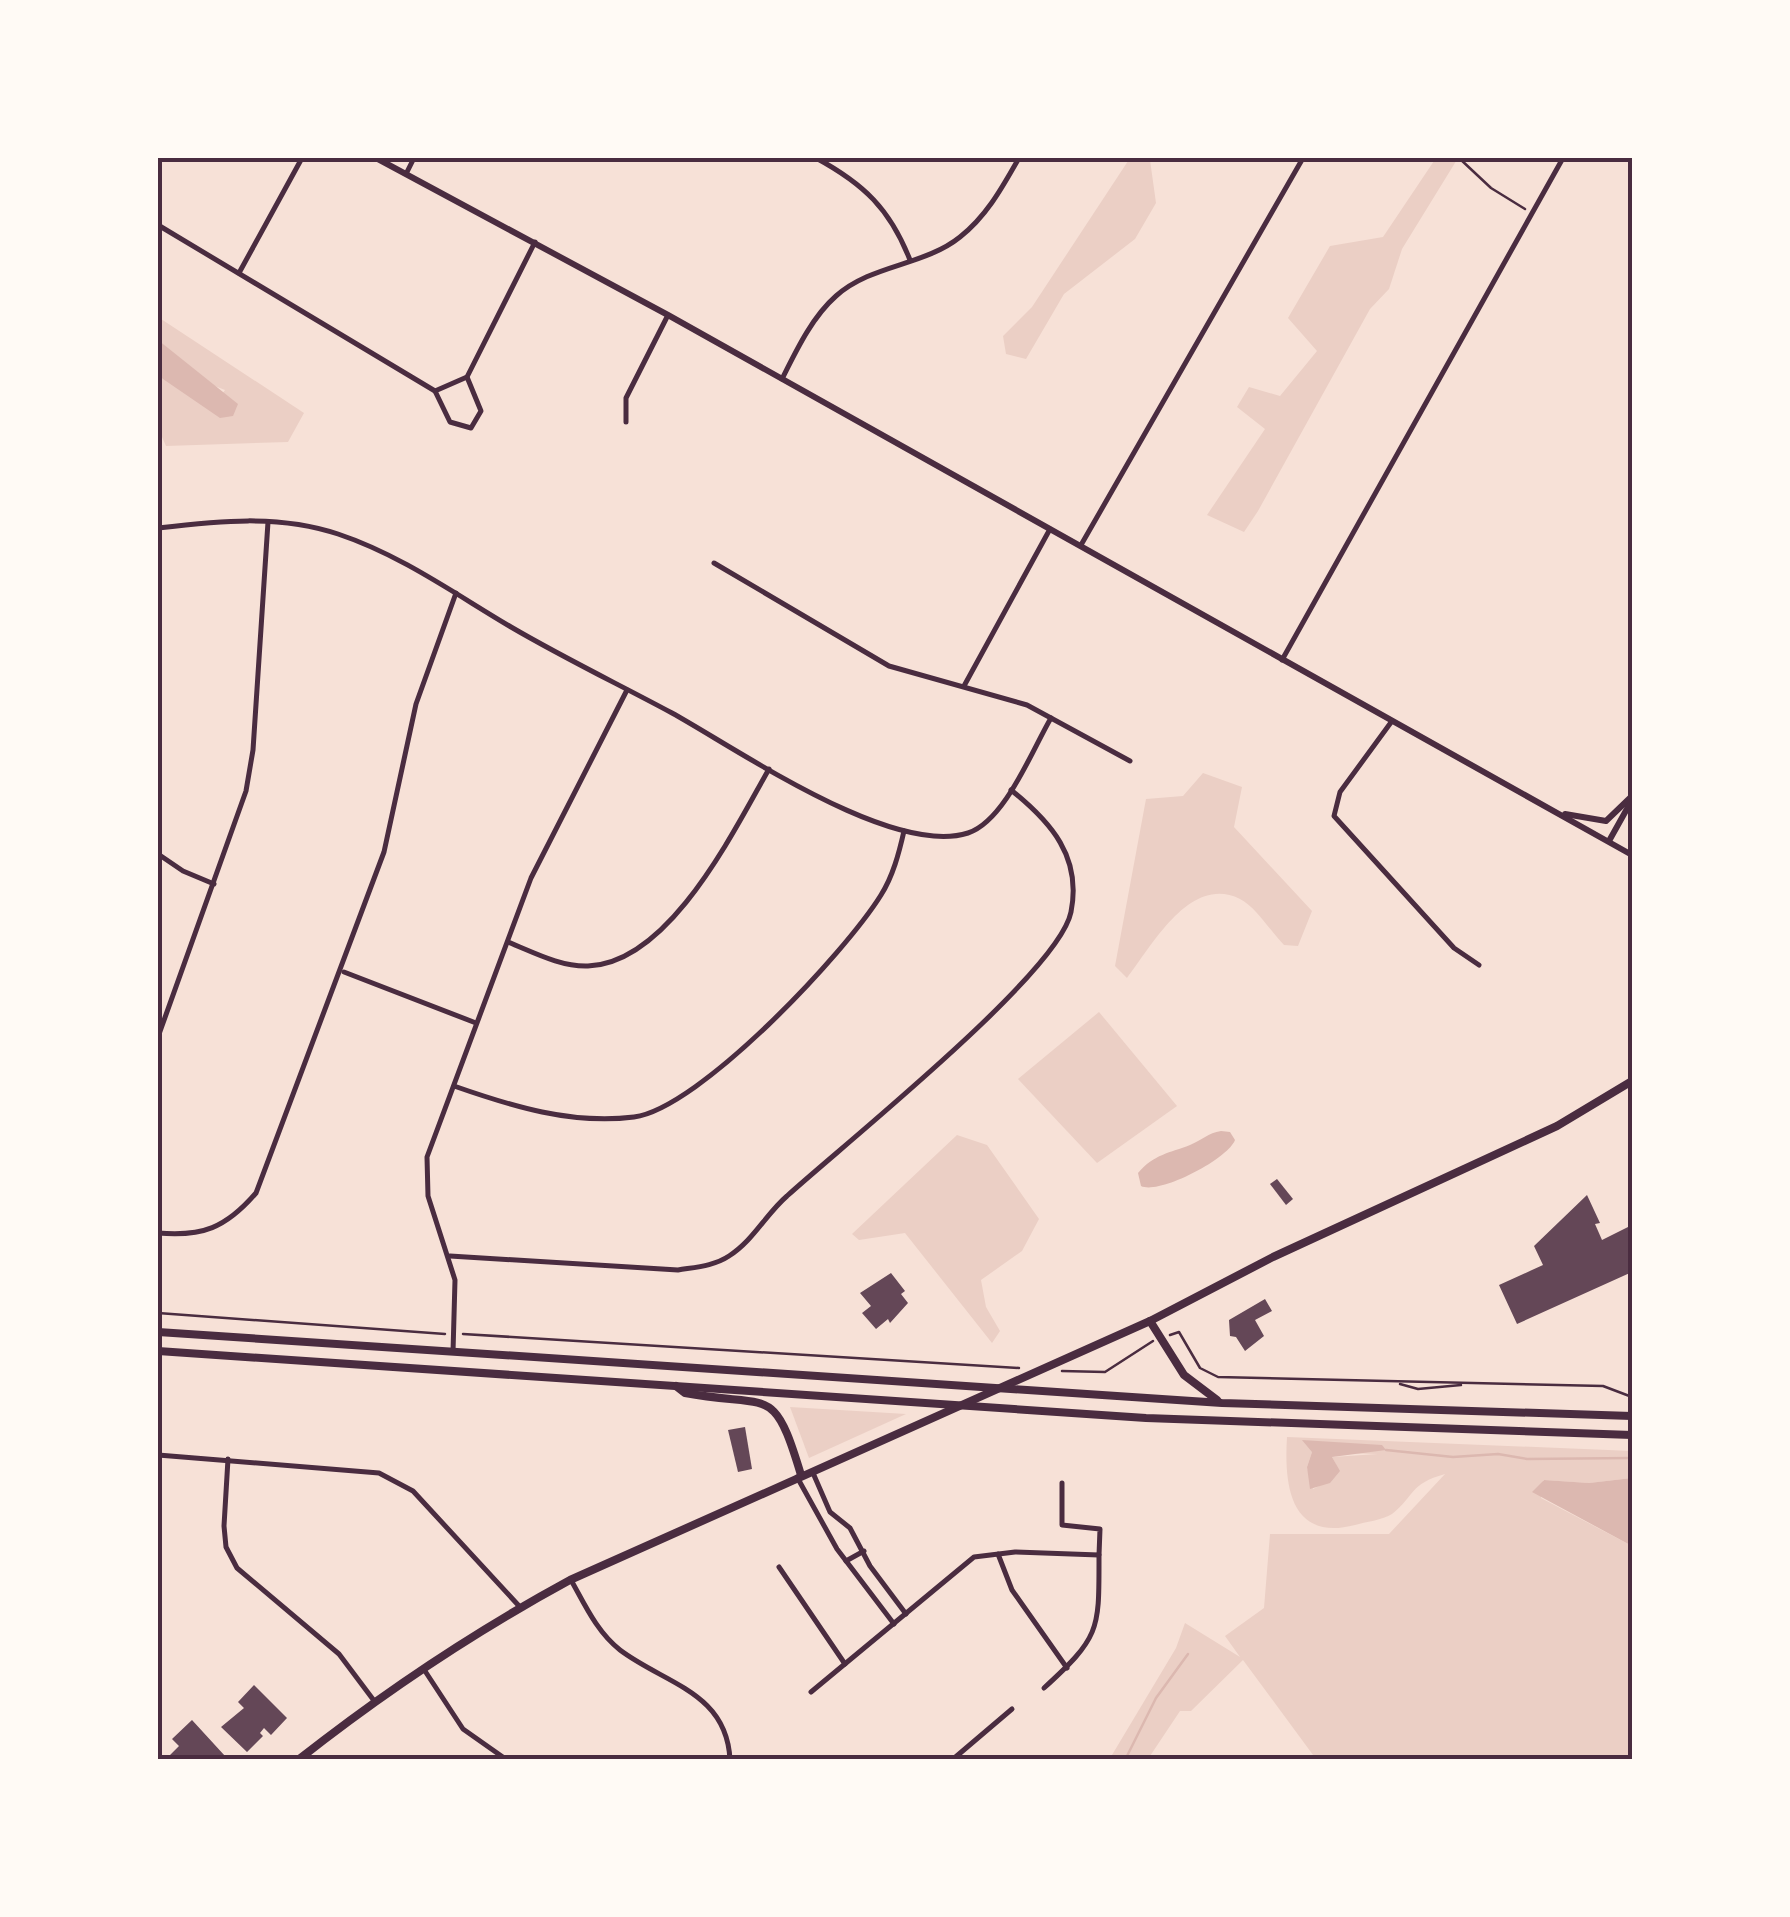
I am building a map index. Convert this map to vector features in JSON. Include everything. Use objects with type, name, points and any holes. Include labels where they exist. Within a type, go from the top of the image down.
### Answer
[{"type":"main road","points":[[298,1760],[375,1702],[520,1607],[570,1580],[1150,1321],[1273,1256],[1557,1126],[1632,1081]]},
{"type":"main road","points":[[1150,1321],[1184,1375],[1222,1402]]},
{"type":"main road","points":[[158,1332],[1222,1402],[1632,1416]]},
{"type":"main road","points":[[158,1352],[1255,1424],[1632,1434]]},
{"type":"main road","points":[[676,1386],[685,1393],[767,1404],[785,1424],[799,1476]]},
{"type":"street","points":[[239,273],[302,158]]},
{"type":"street","points":[[376,158],[668,315],[1632,855]]},
{"type":"street","points":[[406,174],[414,158]]},
{"type":"street","points":[[816,158],[852,177],[884,207],[910,260]]},
{"type":"street","points":[[782,379],[817,318],[835,296],[857,281],[958,239],[996,198],[1019,158]]},
{"type":"street","points":[[1081,545],[1302,158]]},
{"type":"street","points":[[1282,660],[1563,158]]},
{"type":"street","points":[[158,224],[435,391],[450,422],[471,428],[481,412],[467,377]]},
{"type":"street","points":[[435,391],[467,377],[534,242]]},
{"type":"street","points":[[626,422],[626,398],[668,315]]},
{"type":"street","points":[[158,528],[268,521],[342,535],[456,593],[833,804],[904,831],[940,836],[974,831],[1011,790],[1052,718]]},
{"type":"street","points":[[158,1037],[238,822],[253,750],[268,521]]},
{"type":"street","points":[[964,686],[1050,529]]},
{"type":"street","points":[[714,563],[889,666],[1027,706],[1130,761]]},
{"type":"street","points":[[158,1233],[190,1236],[215,1230],[236,1216],[256,1194],[343,972],[384,852],[416,704],[456,593]]},
{"type":"street","points":[[452,1352],[455,1280],[428,1196],[425,1174],[476,1024],[549,835],[627,690]]},
{"type":"street","points":[[1392,722],[1340,792],[1334,816],[1454,948],[1479,965]]},
{"type":"street","points":[[508,942],[586,967],[626,955],[697,892],[769,768]]},
{"type":"street","points":[[450,1256],[678,1270],[713,1264],[731,1255],[782,1200],[1022,984],[1063,934],[1073,884],[1068,855],[1057,832],[1011,790]]},
{"type":"street","points":[[1556,812],[1606,821],[1632,800]]},
{"type":"street","points":[[1632,800],[1632,833]]},
{"type":"street","points":[[1608,841],[1632,800]]},
{"type":"street","points":[[454,1086],[506,1104],[570,1116],[633,1117],[661,1110],[689,1092],[807,986],[883,892],[904,831]]},
{"type":"street","points":[[158,854],[183,871],[214,884]]},
{"type":"street","points":[[343,972],[476,1024]]},
{"type":"street","points":[[158,1455],[357,1468],[396,1480],[412,1492],[520,1607]]},
{"type":"street","points":[[228,1459],[224,1526],[226,1548],[237,1568],[339,1654],[375,1702]]},
{"type":"street","points":[[812,1470],[830,1512],[850,1528],[906,1614]]},
{"type":"street","points":[[799,1476],[846,1562],[894,1624]]},
{"type":"street","points":[[1044,1688],[1067,1668],[1095,1633],[1100,1529],[1062,1525],[1062,1483]]},
{"type":"street","points":[[846,1562],[864,1551]]},
{"type":"street","points":[[998,1554],[1012,1590],[1067,1668]]},
{"type":"street","points":[[811,1692],[974,1557],[1099,1554]]},
{"type":"street","points":[[779,1566],[846,1664]]},
{"type":"street","points":[[570,1580],[599,1629],[618,1648],[686,1685],[708,1704],[724,1724],[730,1760]]},
{"type":"street","points":[[425,1671],[463,1729],[507,1760]]},
{"type":"street","points":[[952,1760],[1012,1709]]},
{"type":"street","points":[[961,1752],[967,1760]]},
{"type":"path","points":[[1459,158],[1491,188],[1532,214]]},
{"type":"path","points":[[158,1313],[1020,1368]]},
{"type":"path","points":[[1040,1368],[1105,1372],[1130,1352],[1179,1332],[1200,1368],[1218,1377],[1602,1386],[1632,1397]]},
{"type":"shaded area","points":[[1130,158],[1150,160],[1156,203],[1135,239],[1064,294],[1026,359],[1006,354],[1003,336],[1032,307]]},
{"type":"shaded area","points":[[1436,158],[1458,158],[1402,249],[1389,289],[1370,309],[1258,511],[1244,532],[1207,515],[1265,429],[1237,407],[1249,387],[1280,396],[1317,351],[1288,318],[1330,246],[1383,237]]},
{"type":"shaded area","points":[[158,317],[304,413],[288,442],[166,446],[158,428],[158,374],[211,409],[225,390],[207,383],[158,340]]},
{"type":"shaded area","points":[[158,340],[238,404],[233,416],[220,418],[158,374]]},
{"type":"shaded area","points":[[1203,773],[1242,787],[1234,827],[1312,911],[1298,946],[1284,945],[1240,899],[1222,894],[1205,896],[1174,917],[1127,978],[1115,966],[1146,799],[1183,796]]},
{"type":"shaded area","points":[[1099,1012],[1177,1106],[1097,1163],[1018,1079]]},
{"type":"shaded area","points":[[1221,1131],[1230,1132],[1235,1140],[1207,1165],[1162,1185],[1141,1186],[1138,1173],[1150,1162]]},
{"type":"shaded area","points":[[957,1135],[987,1145],[1039,1219],[1022,1251],[981,1280],[986,1307],[1000,1331],[992,1343],[905,1233],[859,1240],[852,1234]]},
{"type":"shaded area","points":[[790,1407],[906,1414],[809,1458]]},
{"type":"shaded area","points":[[1287,1437],[1632,1451],[1632,1478],[1589,1483],[1543,1480],[1541,1498],[1632,1546],[1632,1759],[1316,1759],[1243,1660],[1191,1711],[1180,1711],[1148,1759],[1109,1760],[1176,1648],[1185,1623],[1240,1657],[1225,1636],[1264,1608],[1270,1534],[1389,1534],[1445,1474],[1418,1486],[1388,1516],[1333,1528],[1317,1525],[1304,1517],[1290,1490]],"holes":[[[1312,1452],[1378,1454],[1332,1457],[1336,1465],[1325,1483],[1313,1489],[1307,1467]]]},
{"type":"shaded area","points":[[1302,1440],[1382,1445],[1386,1450],[1332,1457],[1340,1471],[1330,1483],[1310,1489],[1307,1467],[1312,1452]]},
{"type":"shaded area","points":[[1632,1478],[1632,1546],[1532,1492],[1544,1480],[1589,1483]]},
{"type":"building","points":[[1277,1179],[1293,1199],[1286,1205],[1270,1184]]},
{"type":"building","points":[[1587,1195],[1600,1223],[1595,1224],[1602,1240],[1632,1225],[1632,1272],[1517,1324],[1499,1285],[1543,1265],[1534,1246]]},
{"type":"building","points":[[891,1273],[905,1291],[901,1294],[908,1303],[890,1323],[888,1319],[876,1329],[862,1313],[871,1306],[860,1293]]},
{"type":"building","points":[[1265,1299],[1272,1311],[1255,1320],[1264,1336],[1245,1351],[1236,1337],[1230,1336],[1229,1320]]},
{"type":"building","points":[[745,1427],[752,1469],[738,1472],[728,1430]]},
{"type":"building","points":[[254,1685],[287,1718],[271,1735],[264,1728],[260,1733],[263,1736],[247,1752],[221,1727],[244,1708],[238,1702]]},
{"type":"building","points":[[192,1720],[225,1756],[221,1760],[165,1760],[179,1746],[172,1739]]},
{"type":"waterway","points":[[1386,1450],[1453,1457],[1498,1454],[1527,1459],[1632,1458]]},
{"type":"waterway","points":[[1125,1760],[1156,1698],[1188,1654]]}]
